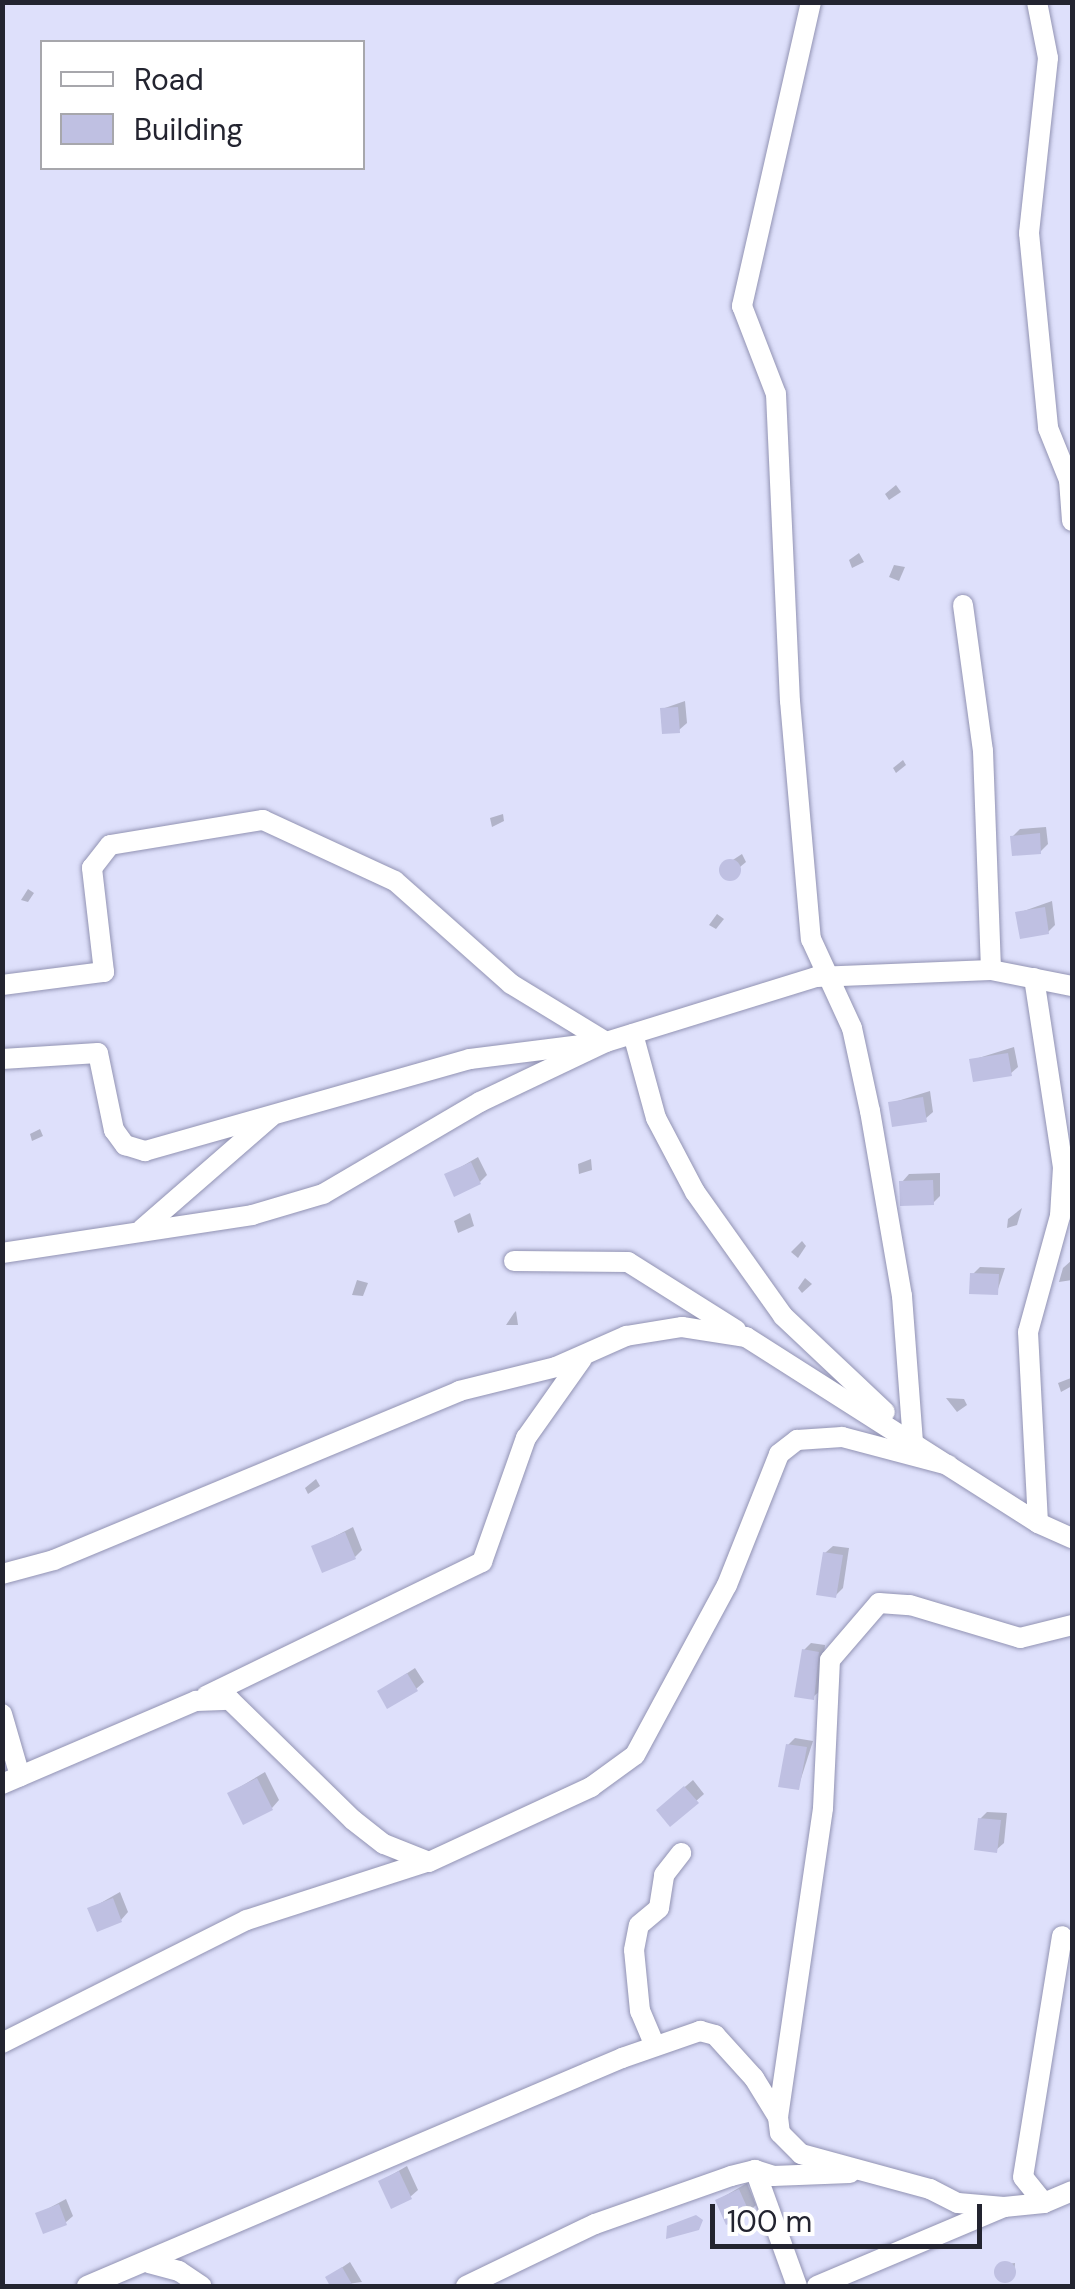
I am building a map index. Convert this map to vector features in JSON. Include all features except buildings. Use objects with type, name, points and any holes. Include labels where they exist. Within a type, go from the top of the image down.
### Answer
[{"type":"street","points":[[811,2],[742,306],[776,394],[802,857],[813,955],[852,1028],[870,1110],[902,1296],[912,1438]]},
{"type":"street","points":[[1037,2],[1048,58],[1029,233],[1048,428],[1070,480],[1072,521]]},
{"type":"street","points":[[963,605],[983,751],[990,970]]},
{"type":"street","points":[[2,985],[104,972],[92,868],[110,845],[263,820],[396,881],[511,984],[606,1042]]},
{"type":"street","points":[[2,1253],[252,1215],[323,1194],[480,1102],[606,1042],[824,976],[990,970],[1072,986]]},
{"type":"street","points":[[1034,978],[1062,1167],[1060,1216],[1028,1332],[1038,1523]]},
{"type":"street","points":[[633,1034],[656,1118],[695,1192],[784,1316],[912,1438]]},
{"type":"street","points":[[2,1059],[98,1053],[114,1130],[126,1145],[145,1151],[279,1110],[470,1060],[606,1042]]},
{"type":"street","points":[[140,1230],[279,1110]]},
{"type":"street","points":[[514,1261],[628,1262],[912,1438],[1038,1523],[1072,1538]]},
{"type":"street","points":[[2,1574],[54,1560],[460,1392],[583,1358],[626,1336],[682,1327],[746,1337]]},
{"type":"street","points":[[2,1714],[11,1780],[196,1702],[482,1562],[526,1438],[583,1358]]},
{"type":"street","points":[[2,2043],[247,1920],[430,1862],[591,1787],[635,1755],[727,1585],[779,1454],[796,1440],[842,1437],[948,1465]]},
{"type":"street","points":[[797,2286],[764,2173],[779,2125],[823,1808],[830,1660],[879,1603],[910,1604],[1020,1638],[1072,1626]]},
{"type":"street","points":[[196,1702],[230,1700],[353,1820],[384,1844],[430,1862]]},
{"type":"street","points":[[655,2046],[640,2011],[634,1950],[639,1925],[659,1908],[664,1876],[681,1853]]},
{"type":"street","points":[[1044,2203],[1023,2178],[1062,1936]]},
{"type":"street","points":[[87,2286],[683,2033],[715,2036],[801,2154],[958,2202],[1004,2207],[1044,2203],[1072,2191]]},
{"type":"street","points":[[466,2286],[595,2224],[764,2173],[869,2172]]},
{"type":"street","points":[[817,2286],[1004,2207]]},
{"type":"street","points":[[148,2263],[179,2271],[201,2286]]}]
